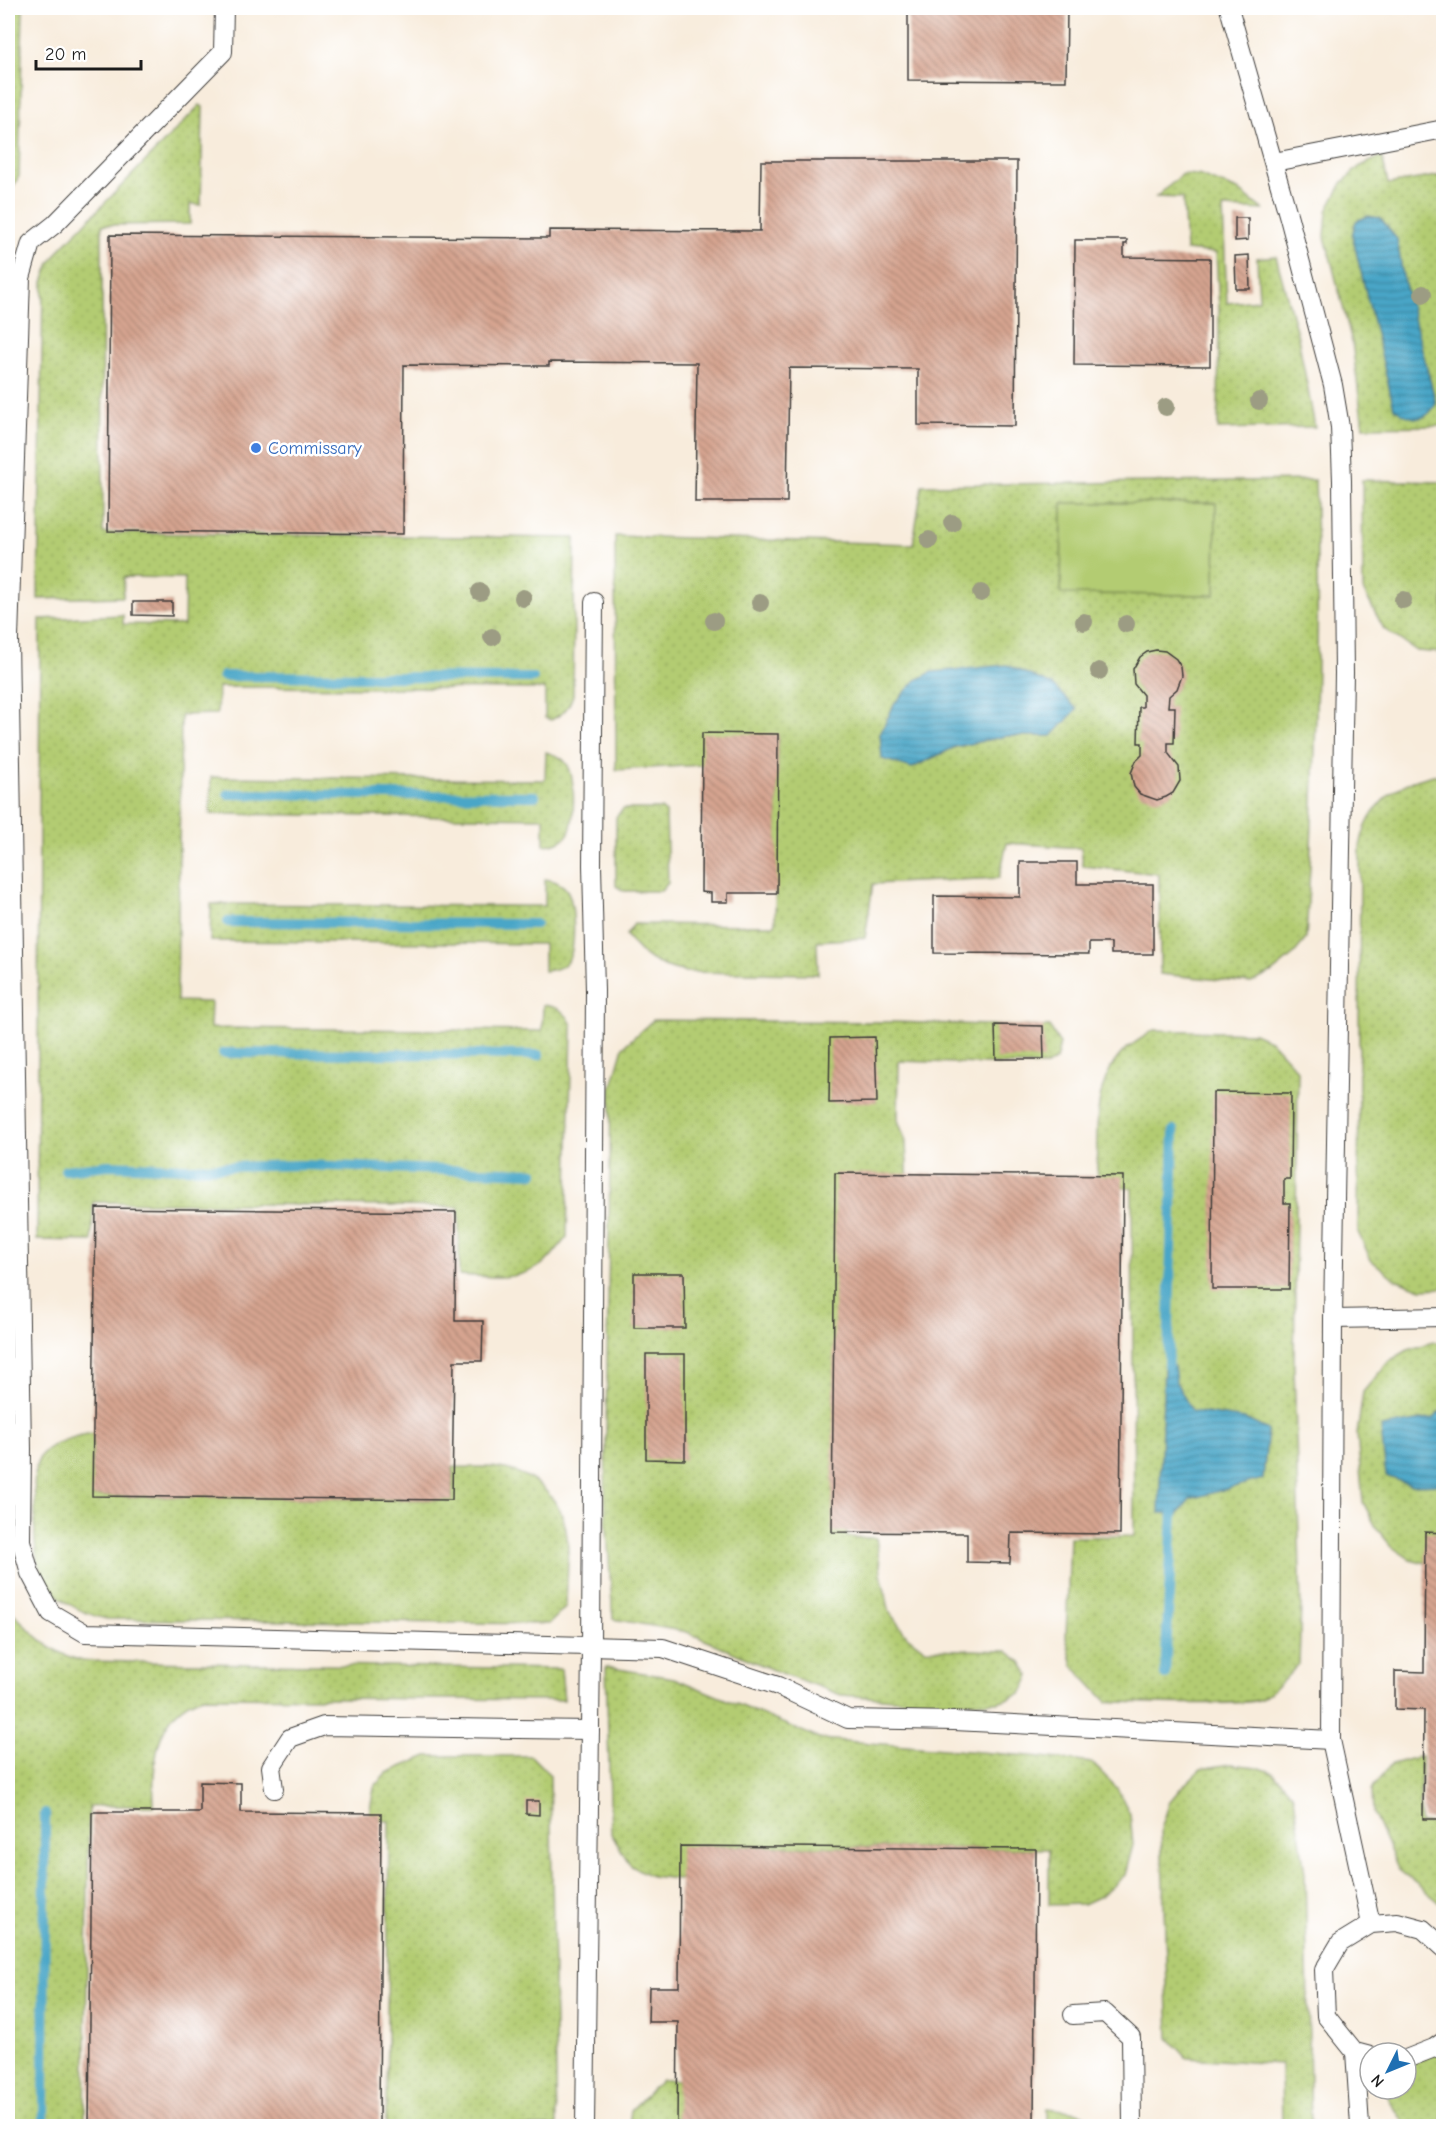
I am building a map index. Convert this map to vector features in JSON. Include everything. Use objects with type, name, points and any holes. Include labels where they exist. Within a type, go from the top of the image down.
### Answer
[{"type":"lane","points":[[224,8],[223,52],[55,224],[31,243],[21,278],[9,639],[22,1425],[21,1542],[30,1573],[51,1612],[85,1633],[663,1648],[778,1686],[848,1719],[954,1721],[1331,1740]]},
{"type":"lane","points":[[1229,8],[1274,162],[1333,385],[1340,427],[1344,673],[1333,1319],[1331,1740],[1371,1924]]},
{"type":"lane","points":[[1274,162],[1443,129]]},
{"type":"lane","points":[[585,2127],[595,1003],[592,865],[594,602]]},
{"type":"lane","points":[[1333,1319],[1443,1317]]},
{"type":"lane","points":[[274,1789],[271,1767],[290,1738],[324,1726],[590,1730]]},
{"type":"lane","points":[[1358,2049],[1326,2016],[1324,1970],[1340,1943],[1371,1924],[1397,1922],[1422,1929],[1443,1948]]},
{"type":"lane","points":[[1073,2015],[1105,2013],[1131,2037],[1132,2127]]},
{"type":"lane","points":[[1418,2054],[1434,2048],[1443,2041]]},
{"type":"lane","points":[[1360,2127],[1361,2101]]},
{"type":"green space","points":[[12,8],[23,8],[19,176],[8,197],[8,74],[11,61]]},
{"type":"green space","points":[[200,105],[203,107],[201,205],[190,204],[190,224],[102,225],[103,533],[575,538],[573,695],[565,710],[551,720],[545,718],[545,689],[218,687],[217,714],[181,715],[177,1001],[211,1002],[210,1028],[542,1031],[543,1005],[561,1010],[572,1025],[567,1237],[549,1259],[528,1272],[506,1277],[459,1275],[459,1207],[93,1202],[92,1241],[37,1240],[40,619],[123,615],[123,624],[184,625],[185,578],[124,577],[123,597],[38,599],[43,282],[50,263],[61,248]]},
{"type":"green space","points":[[1382,156],[1388,184],[1443,175],[1443,426],[1363,427],[1352,342],[1325,237],[1327,211],[1342,183],[1359,167]]},
{"type":"green space","points":[[1183,174],[1198,175],[1238,190],[1263,210],[1223,208],[1227,303],[1259,300],[1257,258],[1276,256],[1298,337],[1315,427],[1218,429],[1219,309],[1216,253],[1186,250],[1183,198],[1156,197]]},
{"type":"green space","points":[[1315,480],[1316,710],[1306,939],[1292,956],[1271,973],[1251,983],[1160,974],[1159,874],[1083,866],[1081,848],[1007,843],[999,878],[873,884],[865,938],[817,941],[818,974],[686,972],[659,964],[645,956],[626,935],[634,924],[775,925],[778,735],[702,765],[616,770],[615,536],[913,544],[922,485]],"holes":[[[1052,685],[1052,736],[1006,736],[955,747],[912,768]]]},
{"type":"green space","points":[[1362,480],[1443,482],[1443,653],[1417,651],[1384,629],[1363,590]]},
{"type":"green space","points":[[1062,503],[1216,503],[1215,595],[1061,594]]},
{"type":"green space","points":[[546,752],[560,757],[566,763],[572,777],[573,787],[573,808],[569,833],[562,840],[551,844],[544,845],[544,818],[210,814],[211,777],[545,780]]},
{"type":"green space","points":[[1433,775],[1444,775],[1444,1288],[1421,1289],[1395,1279],[1371,1260],[1358,1232],[1360,847],[1370,818],[1389,795],[1406,784]]},
{"type":"green space","points":[[623,809],[661,809],[666,813],[668,883],[661,891],[624,891],[616,886],[616,817]]},
{"type":"green space","points":[[545,879],[559,883],[566,889],[574,923],[573,944],[569,959],[562,966],[551,970],[544,971],[544,944],[210,941],[211,904],[545,906]]},
{"type":"green space","points":[[653,1020],[893,1022],[1050,1027],[1060,1044],[1056,1060],[1046,1066],[899,1061],[898,1120],[906,1142],[908,1189],[846,1189],[847,1537],[876,1538],[890,1613],[907,1636],[924,1649],[1007,1651],[1021,1662],[1030,1676],[1021,1694],[998,1702],[933,1702],[841,1695],[773,1670],[687,1632],[613,1619],[605,1502],[611,1089],[623,1047]]},
{"type":"green space","points":[[1154,1030],[1254,1033],[1270,1040],[1298,1071],[1294,1367],[1301,1606],[1299,1664],[1272,1691],[1261,1699],[1251,1701],[1234,1703],[1107,1702],[1073,1666],[1066,1637],[1070,1537],[1134,1536],[1132,1188],[1097,1188],[1097,1135],[1100,1098],[1112,1066],[1126,1049]]},
{"type":"green space","points":[[1433,1342],[1443,1342],[1444,1533],[1434,1565],[1410,1559],[1392,1547],[1377,1529],[1363,1502],[1357,1434],[1363,1392],[1389,1361],[1408,1350]]},
{"type":"green space","points":[[93,1433],[93,1496],[452,1500],[453,1467],[493,1467],[512,1471],[536,1482],[554,1500],[560,1511],[565,1524],[568,1546],[566,1607],[549,1624],[107,1619],[97,1617],[67,1603],[44,1580],[35,1546],[34,1478],[39,1459],[47,1449],[53,1446],[81,1435]]},
{"type":"green space","points":[[8,1607],[50,1647],[71,1658],[83,1661],[561,1669],[564,1700],[203,1697],[187,1704],[175,1714],[160,1741],[154,1773],[154,1806],[89,1806],[85,2126],[8,2126]]},
{"type":"green space","points":[[606,1667],[674,1678],[821,1739],[1092,1763],[1117,1788],[1130,1814],[1133,1845],[1125,1875],[1101,1896],[1084,1904],[1049,1905],[1049,1849],[695,1846],[695,1881],[651,1876],[631,1866],[611,1834]]},
{"type":"green space","points":[[427,1756],[531,1756],[550,1775],[557,2126],[386,2126],[389,1821],[368,1820],[374,1787],[387,1773]]},
{"type":"green space","points":[[1421,1756],[1420,1823],[1443,1823],[1443,1905],[1399,1870],[1373,1813],[1372,1790],[1392,1764]]},
{"type":"green space","points":[[1230,1764],[1257,1767],[1274,1773],[1294,1796],[1305,1873],[1311,2126],[1282,2126],[1281,2064],[1187,2058],[1169,2038],[1161,1829],[1170,1801],[1201,1769]]},
{"type":"green space","points":[[1418,2053],[1443,2054],[1443,2126],[1404,2124],[1390,2101],[1418,2101]]},
{"type":"green space","points":[[661,2080],[693,2080],[692,2126],[629,2126],[631,2110]]},
{"type":"green space","points":[[1047,2108],[1079,2112],[1100,2126],[1047,2126]]},
{"type":"water","points":[[1368,216],[1380,218],[1397,239],[1403,276],[1436,403],[1427,415],[1422,417],[1412,417],[1394,408],[1352,235],[1356,221]]},
{"type":"water","points":[[1007,665],[1052,685],[1077,709],[1052,736],[1006,736],[955,747],[912,768],[882,759],[880,734],[895,703],[916,680],[932,672]]},
{"type":"water","points":[[1164,1365],[1174,1366],[1176,1382],[1192,1411],[1245,1419],[1268,1430],[1263,1479],[1190,1499],[1178,1514],[1159,1513]]},
{"type":"water","points":[[1443,1409],[1443,1484],[1411,1485],[1386,1476],[1381,1427],[1434,1418]]},
{"type":"building","points":[[908,8],[1067,8],[1066,81],[908,80]]},
{"type":"building","points":[[761,161],[1017,161],[1015,426],[918,425],[918,369],[789,368],[787,502],[695,502],[697,363],[549,362],[549,366],[404,365],[403,534],[108,531],[110,235],[549,238],[549,230],[760,231]]},
{"type":"building","points":[[1235,218],[1248,218],[1248,240],[1235,241]]},
{"type":"building","points":[[1075,240],[1127,240],[1127,244],[1124,244],[1124,257],[1210,258],[1210,366],[1074,365]]},
{"type":"building","points":[[1249,255],[1250,289],[1236,289],[1235,256]]},
{"type":"building","points":[[133,602],[172,602],[172,616],[133,615]]},
{"type":"building","points":[[1156,650],[1165,651],[1176,659],[1181,667],[1182,676],[1177,689],[1169,696],[1168,707],[1175,707],[1174,743],[1168,743],[1168,753],[1179,767],[1180,781],[1173,793],[1157,800],[1140,794],[1134,787],[1131,773],[1136,761],[1142,755],[1142,743],[1138,743],[1139,707],[1143,707],[1143,695],[1134,684],[1133,669],[1140,657]]},
{"type":"building","points":[[702,733],[778,734],[777,893],[728,893],[728,902],[711,902],[711,893],[701,892]]},
{"type":"building","points":[[1020,862],[1077,862],[1077,884],[1153,884],[1153,954],[1111,954],[1111,943],[1089,943],[1089,954],[934,953],[934,896],[1020,897]]},
{"type":"building","points":[[995,1025],[1043,1026],[1044,1059],[996,1059]]},
{"type":"building","points":[[875,1037],[877,1102],[829,1103],[830,1038]]},
{"type":"building","points":[[1213,1092],[1291,1093],[1290,1179],[1284,1179],[1284,1203],[1290,1203],[1289,1289],[1212,1289]]},
{"type":"building","points":[[835,1173],[1123,1176],[1120,1534],[1011,1533],[1010,1563],[967,1562],[967,1533],[832,1532]]},
{"type":"building","points":[[96,1208],[456,1212],[455,1321],[483,1321],[482,1361],[454,1361],[452,1500],[92,1496]]},
{"type":"building","points":[[634,1273],[684,1273],[685,1328],[634,1328]]},
{"type":"building","points":[[646,1354],[685,1354],[685,1460],[646,1459]]},
{"type":"building","points":[[1425,1532],[1444,1533],[1444,1819],[1423,1819],[1424,1710],[1395,1709],[1395,1671],[1424,1672]]},
{"type":"building","points":[[200,1782],[241,1783],[241,1812],[381,1813],[379,2126],[89,2126],[92,1812],[200,1812]]},
{"type":"building","points":[[526,1801],[539,1801],[539,1815],[526,1814]]},
{"type":"building","points":[[680,1846],[1036,1849],[1034,2126],[677,2126],[678,2022],[648,2022],[649,1987],[679,1987]]},
{"type":"waterway","points":[[223,676],[533,678]]},
{"type":"waterway","points":[[228,794],[535,796]]},
{"type":"waterway","points":[[228,922],[536,924]]},
{"type":"waterway","points":[[223,1053],[539,1055]]},
{"type":"waterway","points":[[1168,1365],[1174,1130]]},
{"type":"waterway","points":[[65,1170],[108,1165],[186,1168],[301,1165],[534,1173]]},
{"type":"waterway","points":[[1165,1675],[1173,1513]]},
{"type":"waterway","points":[[44,2126],[45,1813]]},
{"type":"place","name":"Commissary","points":[[256,448]]}]
